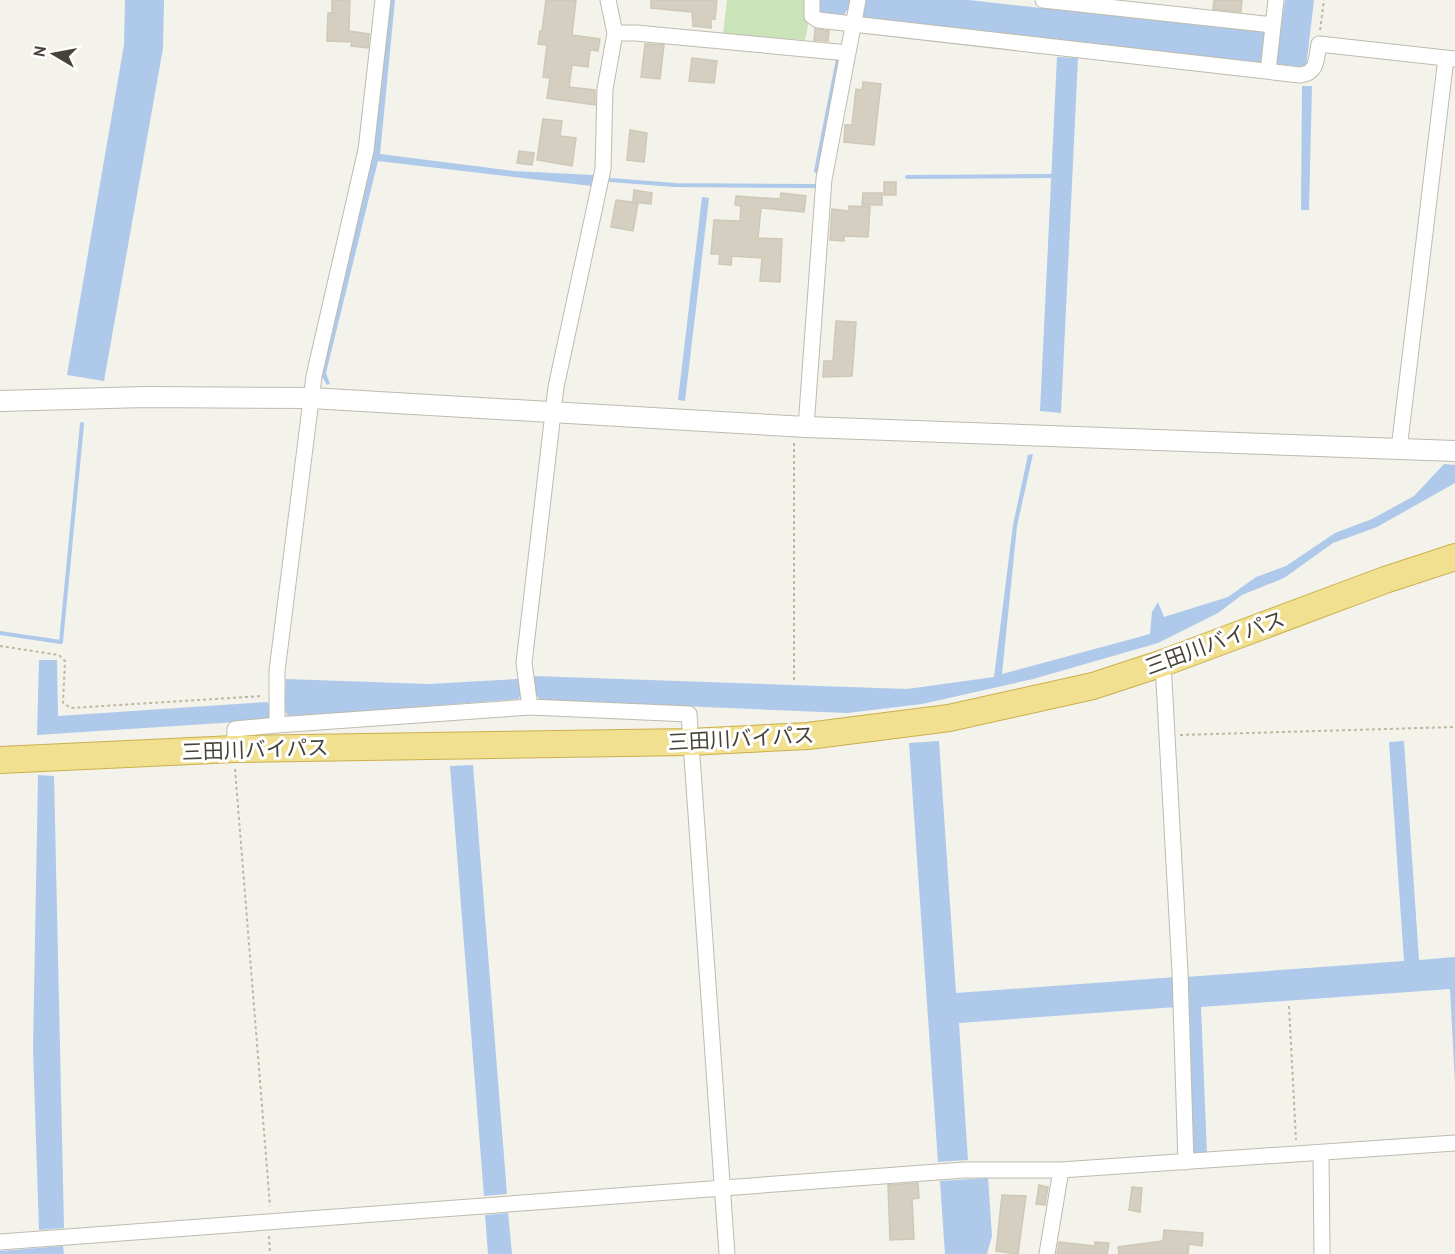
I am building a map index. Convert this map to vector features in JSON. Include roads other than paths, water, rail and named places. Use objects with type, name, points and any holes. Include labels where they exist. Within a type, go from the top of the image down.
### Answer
[{"type":"highway","name":"三田川バイパス","points":[[0,760],[234,749],[689,742],[808,736],[949,718],[1093,686],[1163,663],[1385,580],[1455,557]]},
{"type":"street","points":[[277,725],[277,671],[314,376],[366,150],[382,0]]},
{"type":"street","points":[[530,707],[524,663],[556,387],[603,169],[605,89],[615,33],[608,0]]},
{"type":"street","points":[[812,0],[812,16],[818,20],[855,20],[1268,65],[1309,74],[1315,69],[1319,44],[1450,59],[1399,449]]},
{"type":"street","points":[[800,426],[824,179],[858,0]]},
{"type":"street","points":[[1043,0],[1272,32]]},
{"type":"street","points":[[1268,65],[1276,0]]},
{"type":"street","points":[[615,33],[848,53]]},
{"type":"street","points":[[0,400],[145,397],[311,398],[800,426],[1455,451]]},
{"type":"street","points":[[1163,663],[1186,1162]]},
{"type":"street","points":[[234,749],[235,729],[277,725],[530,707],[689,714],[689,742],[727,1254]]},
{"type":"street","points":[[0,1242],[964,1170],[1061,1170],[1322,1154],[1455,1143]]},
{"type":"street","points":[[1322,1154],[1322,1254]]},
{"type":"street","points":[[1047,1254],[1061,1170]]},
{"type":"water","points":[[125,0],[164,0],[163,48],[104,381],[67,375],[124,45]]},
{"type":"water","points":[[389,0],[395,0],[380,154],[513,171],[594,175],[592,186],[378,161],[326,373],[330,384],[327,385],[321,375],[374,151]]},
{"type":"water","points":[[819,0],[968,0],[1265,32],[1265,40],[1279,42],[1285,0],[1314,0],[1306,68],[1277,64],[1277,58],[1263,57],[1262,63],[863,19],[864,13],[847,10],[844,15],[818,12]]},
{"type":"water","points":[[1057,57],[1078,58],[1061,413],[1040,411]]},
{"type":"water","points":[[1302,86],[1312,86],[1309,210],[1301,210]]},
{"type":"water","points":[[702,197],[709,198],[685,401],[678,400]]},
{"type":"water","points":[[1033,454],[1017,526],[1002,674],[1150,634],[1152,612],[1158,602],[1164,617],[1228,597],[1256,577],[1286,566],[1335,533],[1372,519],[1414,496],[1444,464],[1455,465],[1455,483],[1377,527],[1333,543],[1284,578],[1242,595],[1218,613],[1158,643],[1033,679],[922,704],[847,713],[540,700],[534,691],[534,676],[907,689],[994,677],[1013,525],[1028,455]]},
{"type":"water","points":[[39,660],[57,660],[58,716],[267,702],[272,710],[268,720],[37,735]]},
{"type":"water","points":[[286,679],[428,684],[518,679],[521,693],[519,699],[288,717],[284,708]]},
{"type":"water","points":[[939,741],[956,993],[1176,977],[1176,1007],[959,1023],[968,1160],[938,1162],[909,743]]},
{"type":"water","points":[[1404,741],[1419,960],[1455,957],[1455,1084],[1450,989],[1201,1007],[1207,1154],[1194,1155],[1186,977],[1404,961],[1389,742]]},
{"type":"water","points":[[473,765],[507,1194],[484,1196],[450,766]]},
{"type":"water","points":[[38,775],[54,776],[64,1228],[39,1230],[33,1050]]},
{"type":"water","points":[[988,1178],[992,1236],[987,1254],[945,1254],[940,1181]]},
{"type":"water","points":[[508,1213],[512,1254],[488,1254],[485,1215]]},
{"type":"water","points":[[63,1246],[64,1254],[0,1254],[0,1251]]},
{"type":"waterway","points":[[816,171],[838,59]]},
{"type":"waterway","points":[[907,177],[1052,176]]},
{"type":"waterway","points":[[610,180],[675,185],[814,186]]},
{"type":"waterway","points":[[0,633],[61,642],[82,424]]}]
